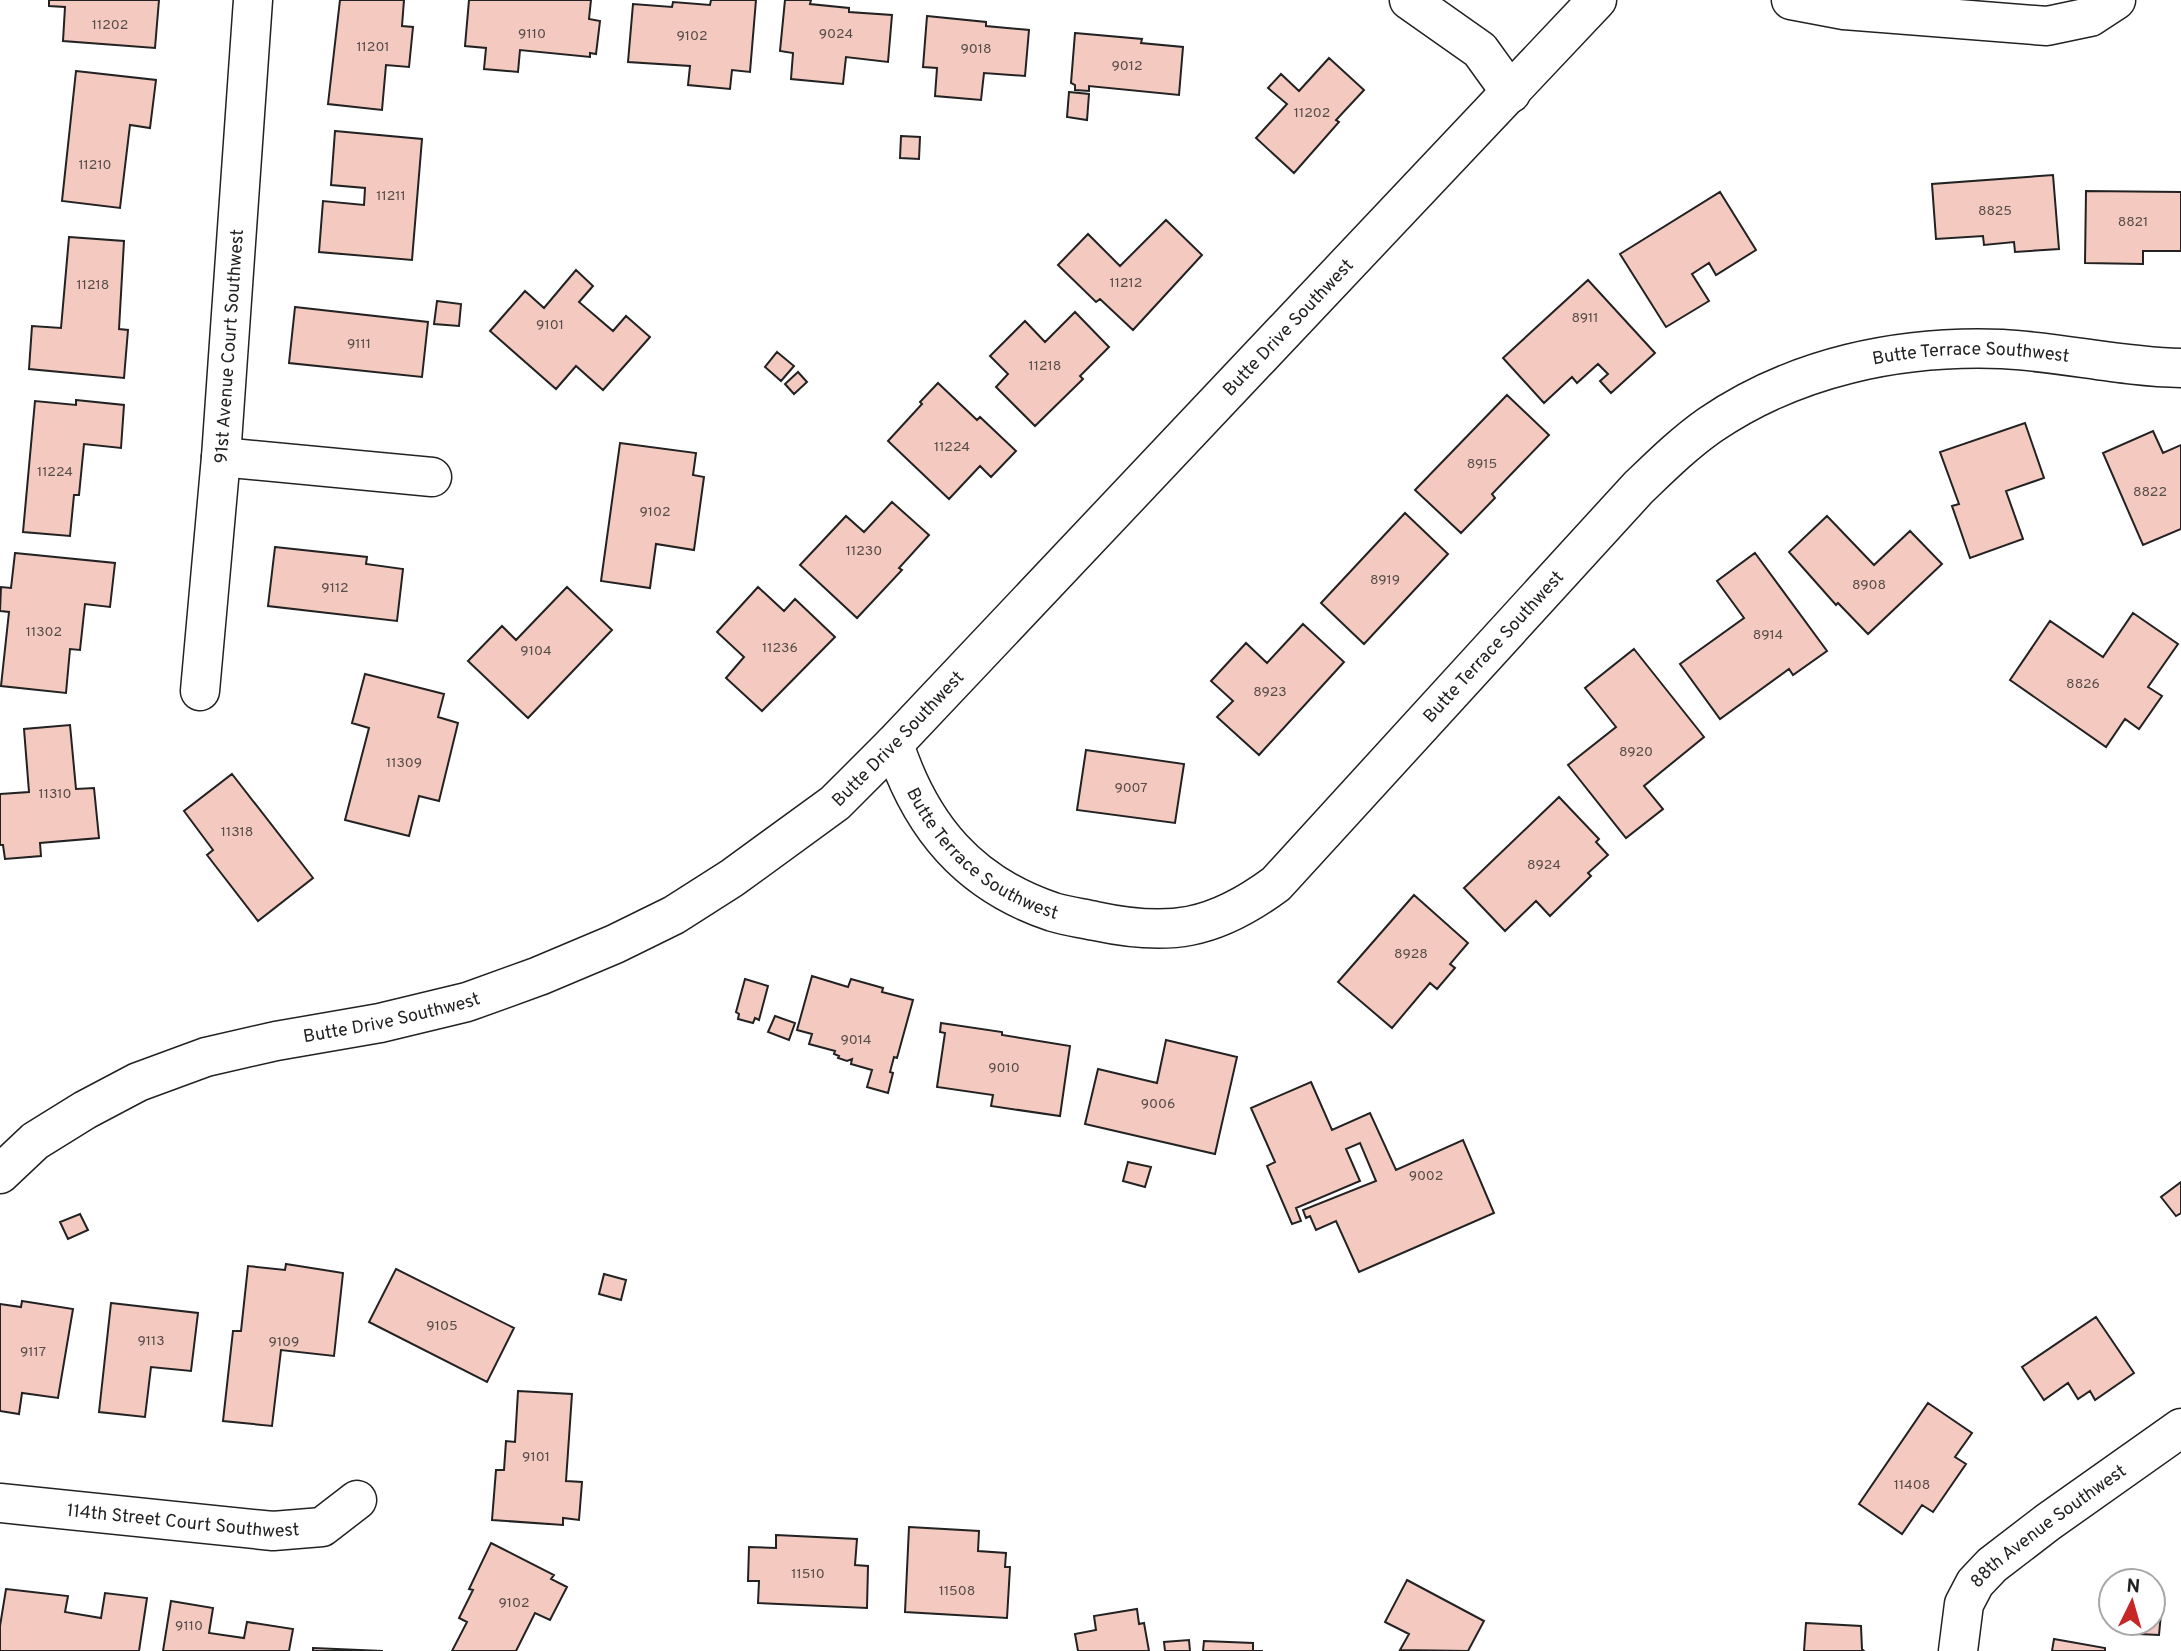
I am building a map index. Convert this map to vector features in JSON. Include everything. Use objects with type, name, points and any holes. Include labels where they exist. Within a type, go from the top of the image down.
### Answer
[{"type":"street","name":"91st Avenue Court Southwest","points":[[200,691],[221,457],[253,0]]},
{"type":"street","points":[[1409,0],[1480,50],[1511,93]]},
{"type":"street","name":"Butte Drive Southwest","points":[[0,1174],[35,1141],[138,1082],[206,1057],[276,1041],[380,1023],[467,1002],[615,944],[674,915],[743,870],[835,803],[894,744],[1597,0]]},
{"type":"street","points":[[1791,0],[1844,10],[2046,26],[2090,17],[2116,0]]},
{"type":"street","name":"Butte Terrace Southwest","points":[[894,744],[905,779],[922,811],[946,843],[975,870],[1007,892],[1054,912],[1133,929],[1164,930],[1209,922],[1251,903],[1276,884],[1638,488],[1685,443],[1764,393],[1829,369],[1873,358],[1929,349],[2003,349],[2181,368]]},
{"type":"street","points":[[221,457],[432,478]]},
{"type":"street","name":"88th Avenue Southwest","points":[[1958,1651],[1964,1604],[1975,1583],[1992,1565],[2181,1428]]},
{"type":"street","name":"114th Street Court Southwest","points":[[0,1503],[273,1531],[322,1527],[356,1500]]},
{"type":"building","points":[[49,0],[159,0],[155,48],[63,41],[65,7],[49,6]]},
{"type":"building","points":[[340,0],[404,0],[402,26],[413,27],[409,67],[386,65],[382,110],[328,104]]},
{"type":"building","points":[[469,0],[591,0],[589,19],[600,21],[596,54],[590,53],[590,57],[520,50],[518,72],[484,69],[486,48],[465,46]]},
{"type":"building","points":[[711,0],[756,0],[750,72],[732,70],[730,89],[688,85],[690,66],[628,62],[633,4],[672,7],[673,2],[710,5]]},
{"type":"building","points":[[785,0],[811,0],[810,4],[849,8],[849,12],[892,15],[888,62],[846,57],[843,84],[791,79],[793,53],[780,51]]},
{"type":"building","points":[[927,16],[1029,30],[1025,76],[984,73],[981,100],[935,96],[937,68],[923,67]]},
{"type":"building","points":[[1075,33],[1142,39],[1141,43],[1183,47],[1179,95],[1089,86],[1089,91],[1075,90],[1075,85],[1071,83]]},
{"type":"building","points":[[1329,58],[1364,90],[1294,173],[1256,138],[1287,104],[1268,88],[1281,74],[1299,91]]},
{"type":"building","points":[[76,71],[156,80],[150,128],[130,125],[120,208],[62,201]]},
{"type":"building","points":[[1069,92],[1089,94],[1087,120],[1067,117]]},
{"type":"building","points":[[335,131],[422,139],[412,260],[319,252],[323,201],[364,205],[365,188],[331,185]]},
{"type":"building","points":[[901,136],[920,137],[919,159],[900,158]]},
{"type":"building","points":[[2053,175],[2059,249],[2015,252],[2014,242],[1984,245],[1983,236],[1936,239],[1932,184]]},
{"type":"building","points":[[2086,191],[2181,192],[2181,251],[2143,251],[2143,264],[2085,263]]},
{"type":"building","points":[[1720,192],[1756,250],[1716,275],[1709,263],[1692,274],[1709,301],[1666,327],[1620,254]]},
{"type":"building","points":[[1166,220],[1202,255],[1133,330],[1100,299],[1096,302],[1058,265],[1088,234],[1120,266]]},
{"type":"building","points":[[69,237],[124,241],[119,329],[128,330],[124,378],[29,369],[32,326],[61,328]]},
{"type":"building","points":[[576,270],[593,286],[579,302],[613,331],[626,316],[650,337],[603,390],[576,366],[556,389],[490,331],[525,291],[544,308]]},
{"type":"building","points":[[1588,280],[1655,353],[1611,393],[1600,381],[1608,374],[1598,364],[1577,383],[1572,377],[1544,403],[1503,358]]},
{"type":"building","points":[[437,301],[461,304],[459,326],[434,324]]},
{"type":"building","points":[[295,307],[428,322],[422,377],[289,363]]},
{"type":"building","points":[[1075,312],[1109,347],[1080,376],[1083,379],[1035,426],[996,387],[1008,374],[990,356],[1025,321],[1045,342]]},
{"type":"building","points":[[777,352],[794,366],[781,381],[765,367]]},
{"type":"building","points":[[798,372],[807,382],[794,394],[785,384]]},
{"type":"building","points":[[938,383],[977,420],[980,417],[1016,451],[991,477],[980,466],[949,499],[888,441]]},
{"type":"building","points":[[1507,395],[1549,435],[1492,494],[1495,498],[1461,533],[1415,490]]},
{"type":"building","points":[[76,400],[124,405],[121,448],[84,444],[79,495],[74,495],[70,536],[23,532],[35,401],[76,405]]},
{"type":"building","points":[[2025,423],[2044,478],[2006,491],[2023,539],[1970,558],[1952,506],[1959,504],[1940,452]]},
{"type":"building","points":[[2153,431],[2163,453],[2181,445],[2181,529],[2143,545],[2103,453]]},
{"type":"building","points":[[620,443],[696,453],[693,475],[704,477],[694,550],[656,544],[650,588],[601,581]]},
{"type":"building","points":[[892,502],[929,535],[899,568],[902,570],[857,618],[800,565],[846,516],[864,532]]},
{"type":"building","points":[[1405,513],[1448,554],[1364,644],[1321,603]]},
{"type":"building","points":[[1827,516],[1874,565],[1910,531],[1942,564],[1868,634],[1838,603],[1836,605],[1789,552]]},
{"type":"building","points":[[275,547],[367,557],[366,564],[403,569],[397,621],[268,606]]},
{"type":"building","points":[[15,553],[115,563],[110,607],[85,604],[80,650],[70,649],[66,693],[1,686],[9,612],[0,611],[1,587],[11,588]]},
{"type":"building","points":[[1755,553],[1827,651],[1793,675],[1789,669],[1720,719],[1680,664],[1744,618],[1717,581]]},
{"type":"building","points":[[567,587],[612,630],[528,718],[468,661],[502,626],[516,640]]},
{"type":"building","points":[[758,587],[784,611],[795,599],[835,637],[762,711],[726,678],[744,657],[717,632]]},
{"type":"building","points":[[2133,613],[2178,644],[2148,687],[2162,696],[2139,729],[2125,719],[2106,747],[2010,680],[2050,621],[2103,657]]},
{"type":"building","points":[[1303,624],[1344,662],[1259,755],[1217,717],[1233,701],[1211,681],[1246,643],[1267,663]]},
{"type":"building","points":[[1634,649],[1704,737],[1644,786],[1663,809],[1626,838],[1568,765],[1616,727],[1585,688]]},
{"type":"building","points":[[365,674],[444,694],[438,717],[458,723],[439,801],[419,796],[409,836],[345,820],[369,728],[352,723]]},
{"type":"building","points":[[70,725],[76,789],[94,788],[99,838],[40,843],[41,856],[5,859],[3,845],[0,845],[0,794],[29,792],[24,729]]},
{"type":"building","points":[[1086,750],[1184,764],[1175,823],[1077,810]]},
{"type":"building","points":[[232,774],[313,878],[258,921],[207,855],[213,850],[184,811]]},
{"type":"building","points":[[1559,797],[1599,839],[1596,842],[1608,855],[1588,873],[1591,876],[1550,916],[1536,901],[1505,931],[1464,888]]},
{"type":"building","points":[[1414,895],[1468,943],[1450,964],[1455,968],[1437,989],[1430,983],[1392,1028],[1338,982]]},
{"type":"building","points":[[812,976],[848,987],[851,979],[883,988],[882,992],[913,1000],[897,1058],[894,1057],[888,1093],[867,1087],[872,1070],[851,1064],[852,1059],[847,1061],[838,1058],[839,1056],[834,1054],[835,1051],[809,1044],[812,1034],[797,1030]]},
{"type":"building","points":[[745,979],[768,986],[759,1020],[755,1018],[753,1023],[738,1019],[739,1014],[736,1012]]},
{"type":"building","points":[[775,1016],[795,1023],[789,1040],[768,1032]]},
{"type":"building","points":[[941,1023],[1070,1046],[1060,1116],[991,1106],[993,1095],[937,1087],[945,1033],[940,1032]]},
{"type":"building","points":[[1166,1040],[1237,1057],[1215,1154],[1085,1124],[1098,1069],[1157,1083]]},
{"type":"building","points":[[1311,1082],[1332,1130],[1370,1113],[1396,1170],[1463,1140],[1494,1213],[1359,1272],[1336,1221],[1316,1230],[1310,1216],[1306,1218],[1303,1210],[1376,1181],[1360,1143],[1346,1149],[1360,1181],[1296,1208],[1301,1221],[1292,1224],[1267,1166],[1275,1162],[1251,1108]]},
{"type":"building","points":[[1128,1162],[1151,1167],[1145,1187],[1123,1181]]},
{"type":"building","points":[[2181,1182],[2181,1213],[2176,1216],[2161,1197]]},
{"type":"building","points":[[80,1214],[88,1230],[68,1239],[60,1222]]},
{"type":"building","points":[[286,1264],[343,1273],[334,1356],[281,1350],[272,1426],[223,1421],[233,1331],[241,1331],[248,1266],[285,1270]]},
{"type":"building","points":[[396,1269],[514,1328],[487,1382],[369,1322]]},
{"type":"building","points":[[604,1274],[626,1280],[621,1300],[599,1294]]},
{"type":"building","points":[[22,1301],[73,1309],[58,1398],[22,1393],[19,1414],[0,1411],[0,1304],[21,1307]]},
{"type":"building","points":[[111,1303],[198,1313],[191,1371],[151,1367],[145,1417],[99,1412]]},
{"type":"building","points":[[2096,1317],[2134,1373],[2095,1400],[2090,1391],[2078,1399],[2068,1383],[2044,1400],[2022,1367]]},
{"type":"building","points":[[518,1391],[572,1394],[566,1481],[582,1482],[579,1520],[563,1518],[563,1525],[492,1520],[496,1470],[504,1470],[506,1441],[515,1442]]},
{"type":"building","points":[[1928,1403],[1972,1433],[1955,1457],[1966,1464],[1933,1512],[1922,1505],[1902,1534],[1859,1504]]},
{"type":"building","points":[[909,1527],[979,1531],[978,1551],[1006,1553],[1005,1567],[1010,1567],[1007,1618],[905,1612]]},
{"type":"building","points":[[776,1535],[857,1539],[855,1565],[868,1566],[867,1608],[758,1603],[759,1581],[748,1581],[749,1547],[776,1548]]},
{"type":"building","points":[[491,1543],[554,1575],[551,1579],[567,1587],[550,1620],[535,1613],[516,1651],[452,1651],[467,1622],[459,1618],[473,1590],[469,1589]]},
{"type":"building","points":[[1407,1580],[1484,1621],[1468,1651],[1400,1650],[1409,1634],[1385,1622]]},
{"type":"building","points":[[6,1589],[68,1596],[65,1612],[101,1618],[105,1593],[147,1598],[139,1651],[0,1651],[0,1626]]},
{"type":"building","points":[[171,1601],[213,1608],[209,1633],[244,1638],[247,1622],[293,1629],[289,1651],[163,1651]]},
{"type":"building","points":[[1137,1609],[1139,1624],[1144,1623],[1149,1651],[1078,1651],[1075,1634],[1096,1630],[1094,1616]]},
{"type":"building","points":[[1806,1623],[1861,1626],[1864,1651],[1804,1651]]},
{"type":"building","points":[[2054,1639],[2105,1648],[2105,1651],[2052,1651]]},
{"type":"building","points":[[1189,1640],[1190,1651],[1165,1651],[1164,1642]]},
{"type":"building","points":[[1204,1641],[1253,1643],[1253,1651],[1203,1651]]},
{"type":"building","points":[[313,1648],[383,1651],[313,1651]]}]
